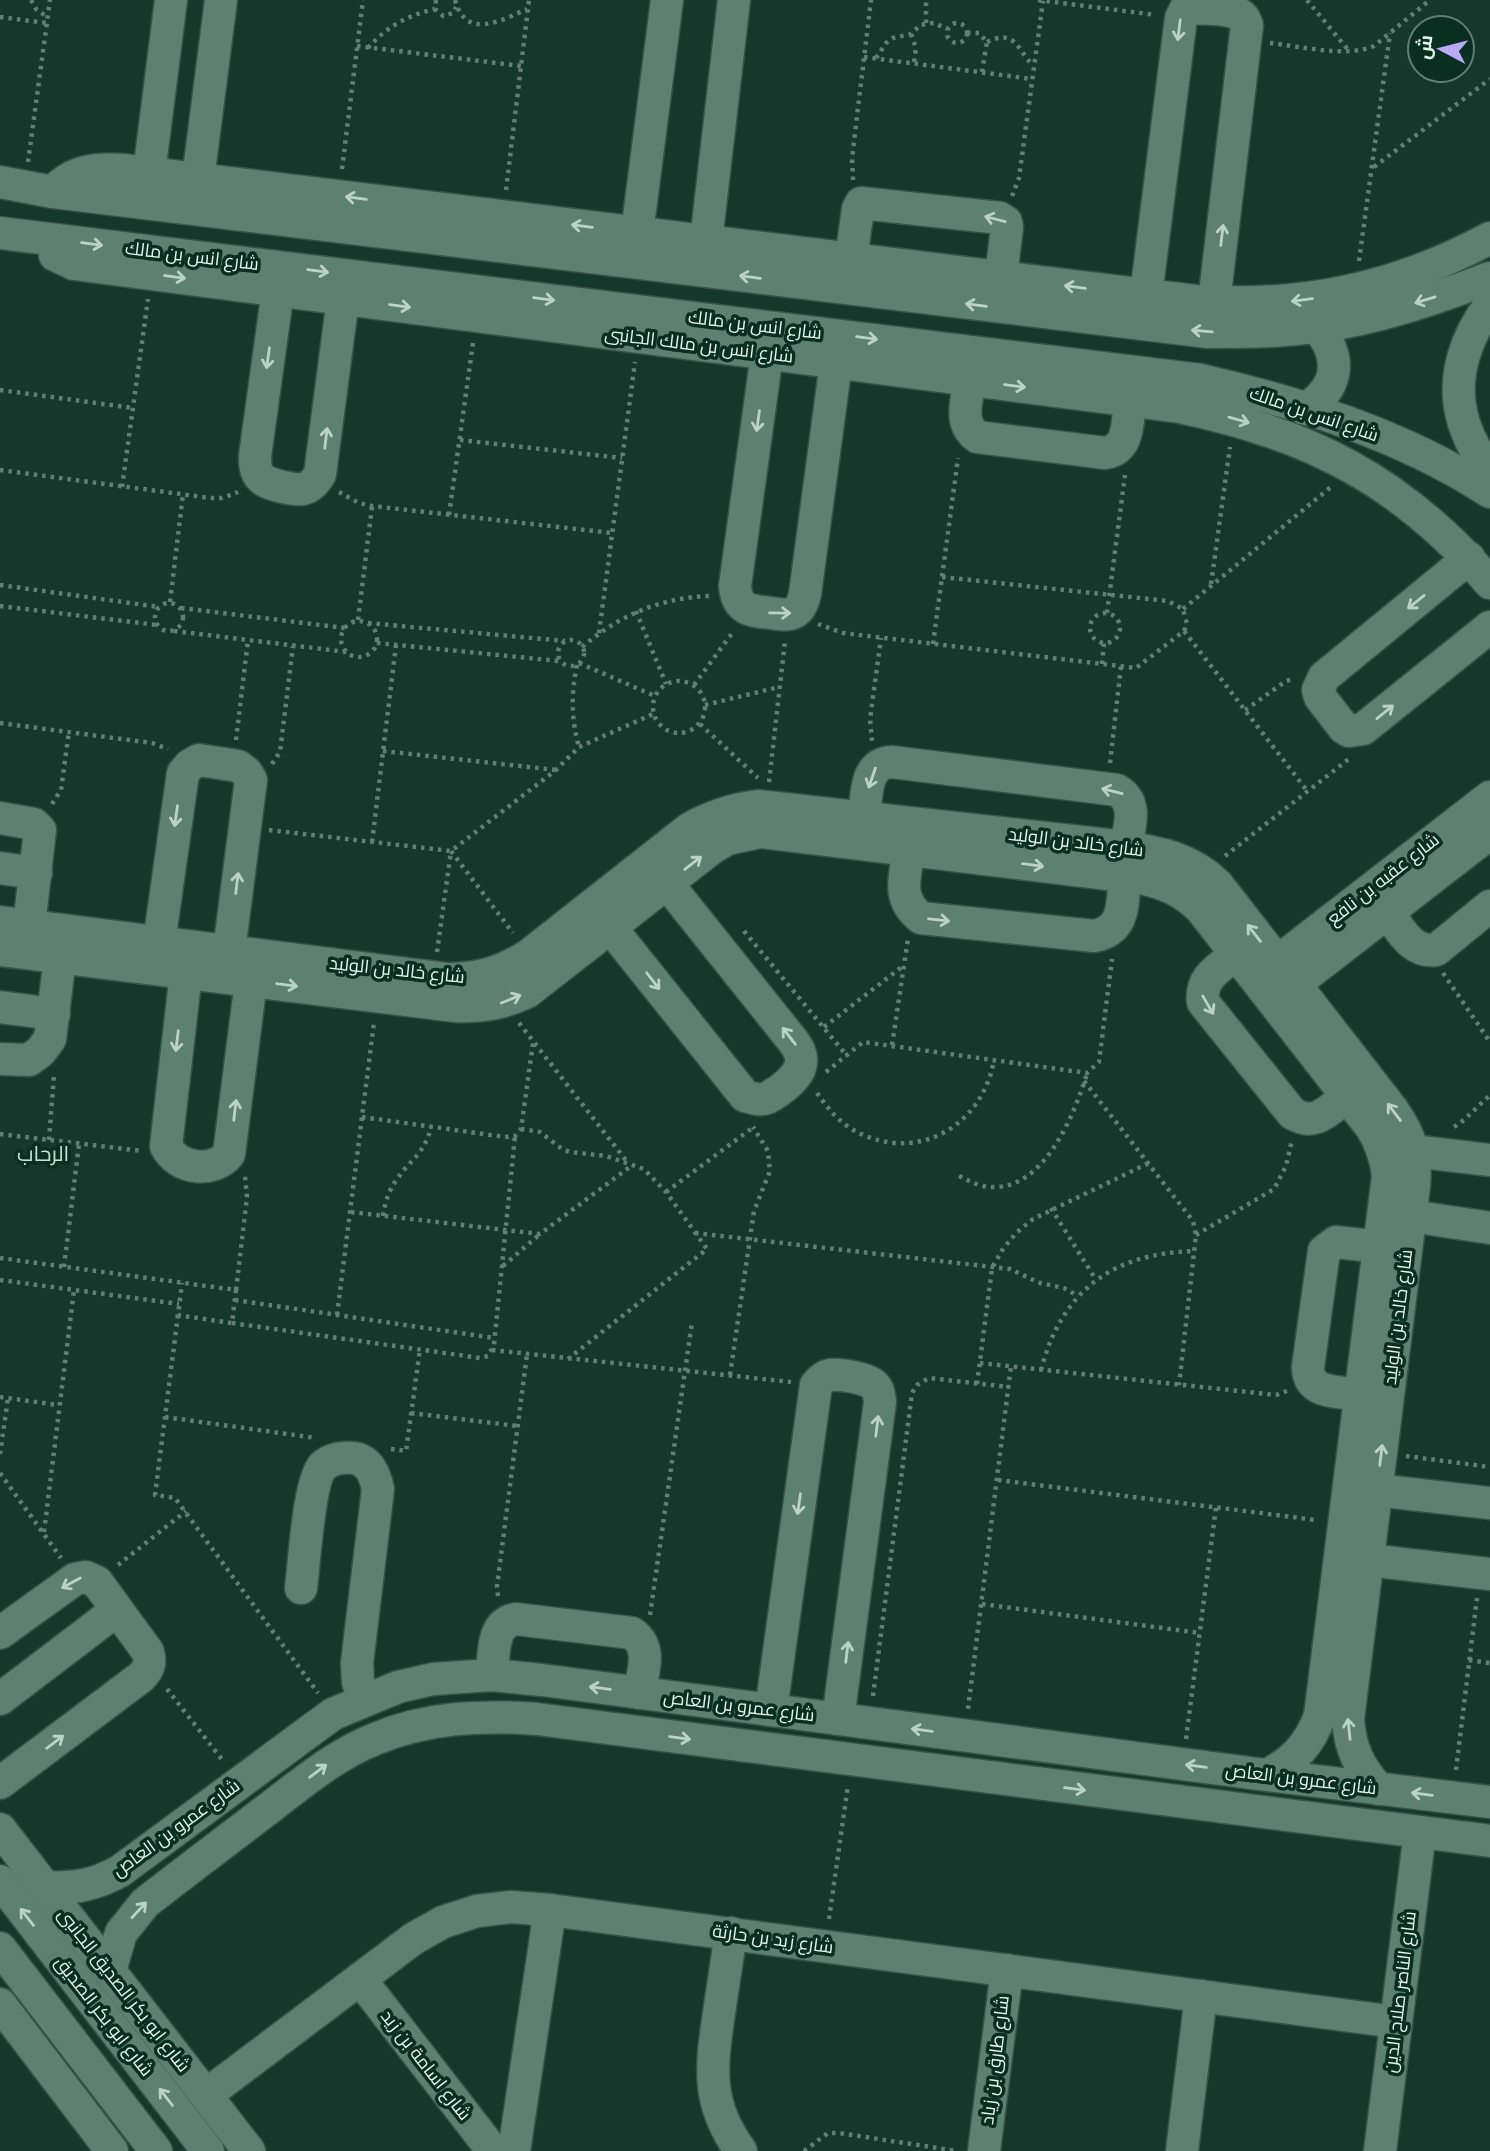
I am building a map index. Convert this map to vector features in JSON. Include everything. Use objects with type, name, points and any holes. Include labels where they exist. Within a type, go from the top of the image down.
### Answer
[{"type":"street","points":[[149,173],[171,0]]},
{"type":"street","points":[[198,179],[221,0]]},
{"type":"street","points":[[637,233],[667,0]]},
{"type":"street","points":[[705,241],[734,0]]},
{"type":"street","points":[[1146,295],[1181,18],[1185,10],[1193,8],[1238,13],[1247,25],[1214,303]]},
{"type":"street","points":[[26,187],[63,181],[80,172],[103,169],[149,173],[1214,303],[1283,302],[1361,289],[1410,275],[1451,259],[1490,238]]},
{"type":"street","points":[[26,187],[1208,332],[1317,327],[1406,306],[1490,278]]},
{"type":"street","points":[[851,259],[861,203],[1000,218],[1006,222],[1007,227],[1001,277]]},
{"type":"street","name":"شارع انس بن مالك","points":[[0,233],[1201,380],[1250,391],[1391,441],[1433,460],[1490,492]]},
{"type":"street","name":"شارع انس بن مالك الجانبى","points":[[47,238],[49,248],[64,261],[1180,407],[1234,418],[1294,439],[1355,469],[1397,496],[1469,558],[1490,583]]},
{"type":"street","points":[[278,290],[255,456],[255,467],[260,478],[270,485],[304,489],[314,483],[320,474],[344,299]]},
{"type":"street","points":[[1490,305],[1466,347],[1458,383],[1462,416],[1475,449],[1490,474]]},
{"type":"street","points":[[1305,409],[1319,401],[1329,387],[1334,372],[1334,355],[1328,340],[1317,327]]},
{"type":"street","points":[[767,354],[735,586],[743,603],[792,613],[803,604],[805,594],[836,363]]},
{"type":"street","points":[[970,380],[964,416],[966,424],[977,437],[1114,452],[1125,438],[1130,402]]},
{"type":"street","points":[[1469,558],[1324,677],[1318,690],[1320,697],[1344,728],[1356,731],[1363,729],[1490,627]]},
{"type":"street","points":[[159,943],[183,773],[199,760],[242,773],[244,828],[229,951]]},
{"type":"street","points":[[864,817],[870,777],[874,768],[882,763],[1117,790],[1125,795],[1131,810],[1121,915],[1116,926],[1106,934],[1094,936],[921,918],[912,911],[904,890],[909,850]]},
{"type":"street","name":"شارع عقبه بن نافع","points":[[1286,973],[1490,797]]},
{"type":"street","name":"شارع خالد بن الوليد","points":[[15,924],[114,950],[186,973],[480,1007],[505,1003],[527,992],[610,927],[658,872],[689,829],[734,809],[759,806],[864,817],[985,845],[1125,862],[1163,853],[1205,872],[1397,1117],[1412,1146],[1416,1168],[1411,1216],[1348,1719],[1349,1739],[1356,1757],[1365,1774],[1379,1788]]},
{"type":"street","points":[[0,818],[34,824],[40,830],[36,873],[15,924]]},
{"type":"street","name":"شارع خالد بن الوليد","points":[[0,950],[60,958],[159,943],[469,979],[491,975],[511,967],[658,872],[743,834],[760,832],[909,850],[985,845]]},
{"type":"street","name":"شارع عقبه بن نافع","points":[[1286,973],[1387,912],[1490,833]]},
{"type":"street","name":"شارع خالد بن الوليد","points":[[1125,862],[1173,887],[1201,909],[1347,1096],[1380,1142],[1386,1158],[1387,1193],[1320,1716],[1313,1736],[1301,1752],[1286,1766],[1267,1775]]},
{"type":"street","points":[[0,868],[36,873]]},
{"type":"street","points":[[610,927],[745,1096],[755,1100],[766,1099],[797,1075],[802,1064],[800,1051],[658,872]]},
{"type":"street","points":[[1387,912],[1412,945],[1427,951],[1436,950],[1490,906]]},
{"type":"street","points":[[1237,954],[1209,976],[1204,984],[1203,1002],[1292,1114],[1311,1120],[1347,1096]]},
{"type":"street","points":[[0,1059],[29,1060],[40,1052],[50,1039],[60,958]]},
{"type":"street","points":[[186,973],[166,1146],[171,1156],[179,1162],[212,1167],[222,1163],[229,1154],[251,981]]},
{"type":"street","points":[[0,1007],[54,1014]]},
{"type":"street","points":[[1412,1146],[1490,1160]]},
{"type":"street","points":[[1411,1216],[1490,1228]]},
{"type":"street","points":[[1362,1394],[1319,1389],[1308,1376],[1324,1251],[1336,1242],[1380,1247]]},
{"type":"street","points":[[771,1710],[816,1385],[822,1378],[830,1375],[866,1379],[874,1384],[879,1392],[880,1402],[838,1719]]},
{"type":"street","points":[[301,1588],[314,1485],[322,1467],[339,1457],[358,1458],[373,1471],[378,1489],[357,1663],[358,1682],[364,1700]]},
{"type":"street","points":[[1376,1490],[1490,1503]]},
{"type":"street","points":[[1368,1560],[1485,1573]]},
{"type":"street","points":[[0,1633],[86,1580],[117,1610],[148,1652],[149,1666],[141,1677],[0,1783]]},
{"type":"street","points":[[0,1699],[117,1610]]},
{"type":"street","points":[[492,1675],[497,1633],[508,1620],[632,1633],[639,1638],[646,1655],[639,1693]]},
{"type":"street","name":"شارع عمرو بن العاص","points":[[46,1887],[75,1888],[103,1880],[120,1871],[332,1714],[398,1687],[433,1679],[492,1675],[1490,1802]]},
{"type":"street","points":[[110,1971],[121,1933],[145,1903],[337,1757],[374,1739],[413,1726],[454,1718],[497,1716],[1490,1841]]},
{"type":"street","points":[[969,1737],[979,1747],[980,1758],[969,1775]]},
{"type":"street","points":[[1019,1782],[1015,1762],[1024,1744]]},
{"type":"street","name":"شارع ابو بكر الصديق الجانبى","points":[[0,1829],[249,2151]]},
{"type":"street","name":"شارع الناصر صلاح الدين","points":[[1380,2151],[1420,1832]]},
{"type":"street","name":"شارع ابو بكر الصديق","points":[[0,1881],[208,2151]]},
{"type":"street","name":"شارع زيد بن حارثة","points":[[205,2095],[413,1939],[443,1922],[477,1912],[511,1907],[825,1945],[1396,2022]]},
{"type":"street","points":[[514,2151],[550,1910]]},
{"type":"street","points":[[731,1933],[712,2069],[718,2111],[727,2131],[741,2151]]},
{"type":"street","points":[[0,1948],[156,2151]]},
{"type":"street","name":"شارع طارق بن زياد","points":[[984,2151],[1007,1970]]},
{"type":"street","name":"شارع اسامة بن زيد","points":[[360,1979],[493,2151]]},
{"type":"street","points":[[1182,2151],[1201,1996]]},
{"type":"street","points":[[0,2004],[113,2151]]},
{"type":"path","points":[[31,0],[47,20]]},
{"type":"path","points":[[26,187],[50,0]]},
{"type":"path","points":[[339,196],[363,0]]},
{"type":"path","points":[[455,0],[468,21],[486,25],[528,8]]},
{"type":"path","points":[[503,216],[529,0]]},
{"type":"path","points":[[861,203],[855,189],[852,167],[872,0]]},
{"type":"path","points":[[926,0],[926,23]]},
{"type":"path","points":[[1000,218],[1019,178],[1040,0],[1181,18]]},
{"type":"path","points":[[1112,9],[1113,0]]},
{"type":"path","points":[[1307,0],[1349,52]]},
{"type":"path","points":[[1245,40],[1349,52],[1363,50],[1374,46],[1430,0]]},
{"type":"path","points":[[434,1],[435,9],[443,16],[449,15],[457,7]]},
{"type":"path","points":[[368,48],[383,32],[403,19],[435,9]]},
{"type":"path","points":[[0,17],[47,20]]},
{"type":"path","points":[[956,22],[961,23],[967,33],[962,42],[952,42],[946,34],[947,29],[956,22]]},
{"type":"path","points":[[876,58],[893,38],[911,34],[926,23],[934,23],[947,29]]},
{"type":"path","points":[[967,33],[979,33],[987,42]]},
{"type":"path","points":[[1361,289],[1390,33]]},
{"type":"path","points":[[911,34],[916,48],[914,64]]},
{"type":"path","points":[[987,42],[1002,37],[1010,39],[1034,67]]},
{"type":"path","points":[[982,72],[987,42]]},
{"type":"path","points":[[357,46],[522,66]]},
{"type":"path","points":[[864,57],[1032,79]]},
{"type":"path","points":[[1373,168],[1490,79]]},
{"type":"path","points":[[122,487],[152,274]]},
{"type":"path","points":[[449,515],[477,316]]},
{"type":"path","points":[[599,633],[639,337]]},
{"type":"path","points":[[0,390],[133,408]]},
{"type":"path","points":[[933,644],[964,416]]},
{"type":"path","points":[[1211,585],[1234,418]]},
{"type":"path","points":[[1107,613],[1127,464],[1125,438]]},
{"type":"path","points":[[459,440],[622,458]]},
{"type":"path","points":[[1183,609],[1355,469]]},
{"type":"path","points":[[0,470],[222,498],[233,495],[260,478]]},
{"type":"path","points":[[320,474],[346,497],[372,506],[612,533]]},
{"type":"path","points":[[170,602],[183,495]]},
{"type":"path","points":[[358,620],[372,506]]},
{"type":"path","points":[[700,724],[768,788],[792,613],[843,633],[1136,668],[1184,631],[1187,624],[1183,609],[1168,601],[942,577]]},
{"type":"path","points":[[0,585],[159,607],[170,602]]},
{"type":"path","points":[[582,647],[599,633],[636,611],[668,601],[701,596],[743,603],[694,685]]},
{"type":"path","points":[[170,602],[181,608],[345,628]]},
{"type":"path","points":[[0,606],[157,625]]},
{"type":"path","points":[[159,607],[155,619],[164,631],[347,652]]},
{"type":"path","points":[[174,631],[184,621],[181,608]]},
{"type":"path","points":[[636,611],[666,684]]},
{"type":"path","points":[[1107,613],[1117,618],[1120,629],[1115,639],[1104,643],[1094,638],[1090,626],[1096,616],[1107,613]]},
{"type":"path","points":[[368,623],[374,628],[377,643],[372,652],[355,657],[342,645],[341,636],[345,628],[358,620],[575,641],[582,647],[584,656],[578,664],[572,705],[573,725],[579,747]]},
{"type":"path","points":[[1184,631],[1308,792]]},
{"type":"path","points":[[881,638],[870,736],[882,763]]},
{"type":"path","points":[[248,640],[242,773],[267,769],[280,752],[293,646]]},
{"type":"path","points":[[565,641],[559,646],[557,653],[564,666],[578,664],[655,696]]},
{"type":"path","points":[[377,643],[559,661]]},
{"type":"path","points":[[1102,664],[1104,643]]},
{"type":"path","points":[[372,842],[396,645]]},
{"type":"path","points":[[1107,789],[1121,666]]},
{"type":"path","points":[[1245,710],[1286,681],[1297,677],[1324,677]]},
{"type":"path","points":[[675,681],[694,685],[702,693],[705,715],[700,724],[691,731],[679,734],[658,724],[653,714],[655,696],[666,684],[675,681]]},
{"type":"path","points":[[705,705],[780,687]]},
{"type":"path","points":[[244,828],[451,851],[556,770],[579,747],[653,714]]},
{"type":"path","points":[[0,723],[152,743],[166,747],[178,760],[183,773]]},
{"type":"path","points":[[34,824],[53,804],[61,790],[69,731]]},
{"type":"path","points":[[383,751],[556,770]]},
{"type":"path","points":[[451,851],[529,955]]},
{"type":"path","points":[[434,977],[451,851]]},
{"type":"path","points":[[892,1045],[912,911]]},
{"type":"path","points":[[740,926],[848,1056]]},
{"type":"path","points":[[959,1176],[976,1185],[995,1188],[1014,1184],[1030,1175],[1043,1162],[1060,1137],[1087,1073],[1099,1062],[1116,926]]},
{"type":"path","points":[[1427,951],[1490,1042]]},
{"type":"path","points":[[824,1027],[904,965]]},
{"type":"path","points":[[337,1315],[377,997]]},
{"type":"path","points":[[505,1003],[533,1043],[631,1166]]},
{"type":"path","points":[[819,1077],[863,1042],[1087,1073]]},
{"type":"path","points":[[178,1315],[480,1358],[488,1356],[495,1338],[515,1136],[521,1129],[533,1043]]},
{"type":"path","points":[[40,1052],[54,1075],[49,1140]]},
{"type":"path","points":[[814,1091],[838,1119],[862,1134],[890,1142],[918,1141],[945,1132],[968,1115],[985,1092],[993,1060]]},
{"type":"path","points":[[1084,1082],[1193,1221],[1195,1251],[1179,1384]]},
{"type":"path","points":[[1412,1146],[1440,1136],[1464,1120],[1490,1095]]},
{"type":"path","points":[[1196,1235],[1274,1189],[1286,1166],[1292,1140],[1292,1114]]},
{"type":"path","points":[[362,1117],[505,1138],[515,1136]]},
{"type":"path","points":[[666,1192],[763,1120]]},
{"type":"path","points":[[383,1216],[389,1192],[403,1171],[421,1152],[431,1127]]},
{"type":"path","points":[[730,1376],[757,1202],[770,1171],[768,1151],[753,1127]]},
{"type":"path","points":[[521,1129],[540,1132],[562,1149],[607,1156],[644,1169],[666,1192],[707,1249],[568,1359]]},
{"type":"path","points":[[0,1134],[145,1152],[166,1146]]},
{"type":"path","points":[[231,1143],[243,1167],[247,1197],[232,1323]]},
{"type":"path","points":[[64,1267],[79,1144]]},
{"type":"path","points":[[977,1384],[992,1268],[1003,1249],[1032,1219],[1149,1163]]},
{"type":"path","points":[[502,1266],[631,1166]]},
{"type":"path","points":[[1051,1208],[1096,1280]]},
{"type":"path","points":[[351,1212],[540,1234]]},
{"type":"path","points":[[695,1233],[1010,1269],[1041,1283],[1064,1288],[1078,1296]]},
{"type":"path","points":[[1041,1370],[1054,1330],[1078,1296],[1096,1280],[1118,1266],[1143,1256],[1168,1251],[1195,1251]]},
{"type":"path","points":[[0,1258],[236,1290]]},
{"type":"path","points":[[0,1280],[179,1304]]},
{"type":"path","points":[[182,1283],[155,1495],[175,1498],[186,1511],[332,1714]]},
{"type":"path","points":[[44,1532],[74,1290]]},
{"type":"path","points":[[235,1300],[495,1338]]},
{"type":"path","points":[[639,1638],[649,1621],[652,1605],[692,1322]]},
{"type":"path","points":[[379,1447],[406,1451],[420,1349]]},
{"type":"path","points":[[492,1350],[816,1385]]},
{"type":"path","points":[[508,1620],[499,1602],[497,1586],[527,1354]]},
{"type":"path","points":[[980,1363],[1276,1395],[1292,1389],[1308,1376]]},
{"type":"path","points":[[969,1737],[1011,1366]]},
{"type":"path","points":[[869,1723],[912,1393],[917,1385],[929,1378],[1009,1387]]},
{"type":"path","points":[[0,1397],[58,1405]]},
{"type":"path","points":[[0,1454],[8,1398]]},
{"type":"path","points":[[411,1413],[517,1426]]},
{"type":"path","points":[[165,1417],[326,1439]]},
{"type":"path","points":[[1381,1453],[1490,1467]]},
{"type":"path","points":[[0,1473],[44,1532],[86,1580],[186,1511]]},
{"type":"path","points":[[998,1480],[1345,1524]]},
{"type":"path","points":[[1183,1764],[1216,1507]]},
{"type":"path","points":[[1453,1797],[1469,1660],[1485,1573]]},
{"type":"path","points":[[982,1604],[1200,1633]]},
{"type":"path","points":[[1469,1660],[1490,1663]]},
{"type":"path","points":[[149,1666],[239,1783]]},
{"type":"path","points":[[825,1945],[852,1760]]},
{"type":"path","points":[[804,2151],[828,2133],[839,2133],[958,2151]]},
{"type":"district","name":"الرحاب","points":[[43,1154]]}]
